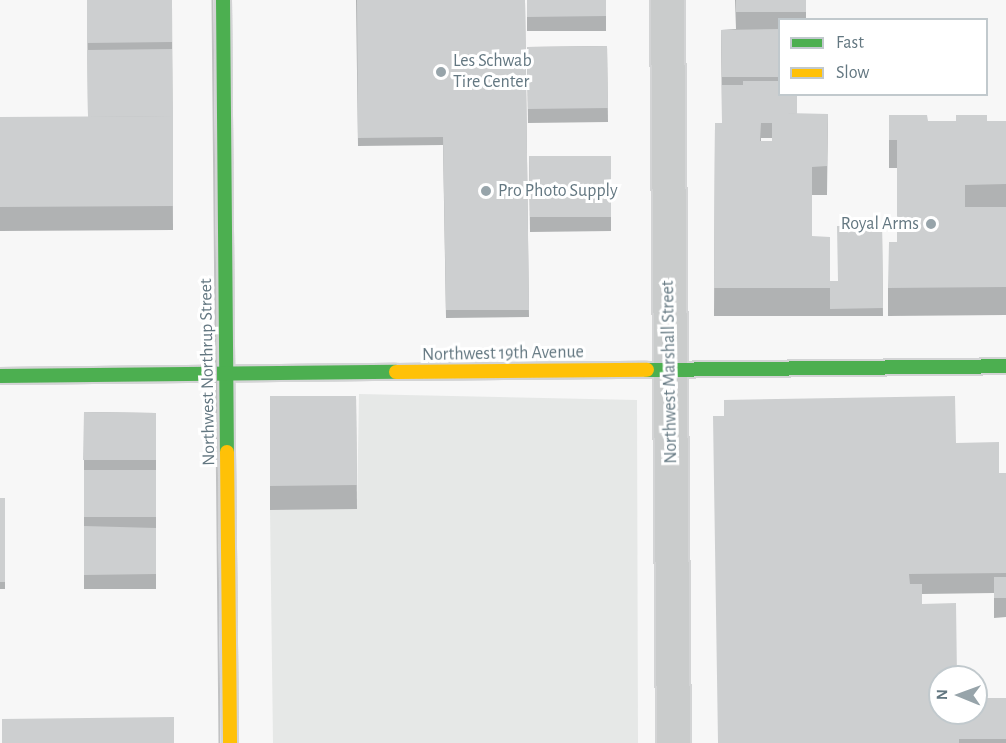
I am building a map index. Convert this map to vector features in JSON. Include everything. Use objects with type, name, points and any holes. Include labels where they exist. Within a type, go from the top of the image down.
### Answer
[{"type":"street","name":"Northwest Northrup Street","points":[[224,0],[230,743]]},
{"type":"street","name":"Northwest Marshall Street","points":[[666,0],[673,743]]},
{"type":"street","name":"Northwest 19th Avenue","points":[[0,376],[1006,366]]},
{"type":"shaded area","points":[[359,394],[637,400],[638,743],[273,743],[270,510],[357,508]]},
{"type":"building","points":[[87,0],[172,0],[172,42],[87,43]]},
{"type":"building","name":"Les Schwab Tire Center","points":[[357,0],[525,0],[529,310],[446,310],[443,137],[358,138]]},
{"type":"building","points":[[527,0],[606,0],[606,16],[527,17]]},
{"type":"building","points":[[736,0],[806,0],[806,12],[736,12]]},
{"type":"building","points":[[778,29],[778,77],[722,77],[721,30]]},
{"type":"building","points":[[607,46],[608,108],[528,109],[527,47]]},
{"type":"building","points":[[172,49],[173,116],[88,117],[87,50]]},
{"type":"building","points":[[743,81],[778,81],[778,96],[797,96],[797,114],[787,113],[787,121],[772,121],[772,123],[722,123],[722,85],[743,85]]},
{"type":"building","points":[[787,113],[828,114],[827,166],[812,167],[812,236],[830,237],[830,288],[714,288],[715,123],[761,123],[760,141],[772,141],[772,121],[787,121]]},
{"type":"building","name":"Royal Arms","points":[[889,115],[927,115],[928,121],[956,121],[956,115],[987,115],[987,121],[1006,121],[1006,184],[965,185],[965,207],[1006,207],[1006,287],[888,288],[889,242],[897,242],[897,140],[889,140]]},
{"type":"building","points":[[173,116],[173,206],[0,207],[0,117]]},
{"type":"building","points":[[529,156],[611,156],[611,217],[530,217]]},
{"type":"building","points":[[837,226],[882,226],[883,308],[830,309],[830,281],[838,281]]},
{"type":"building","points":[[270,396],[356,396],[357,485],[270,486]]},
{"type":"building","points":[[955,396],[956,443],[999,442],[999,473],[1006,473],[1006,573],[909,574],[910,584],[922,584],[922,604],[956,603],[957,665],[928,665],[928,725],[988,725],[988,698],[1006,698],[1006,739],[959,739],[959,743],[718,743],[713,416],[724,416],[724,400]]},
{"type":"building","points":[[84,412],[156,413],[156,460],[83,460]]},
{"type":"building","points":[[84,470],[156,470],[156,517],[84,517]]},
{"type":"building","points":[[0,498],[5,498],[5,582],[0,582]]},
{"type":"building","points":[[84,526],[156,528],[156,574],[84,575]]},
{"type":"building","points":[[994,577],[1006,577],[1006,598],[994,598]]},
{"type":"building","points":[[174,717],[174,743],[2,743],[2,719]]},
{"type":"tram line","points":[[213,0],[220,743]]},
{"type":"traffic: fast","points":[[223,0],[227,452]]},
{"type":"traffic: fast","points":[[647,370],[1006,366]]},
{"type":"traffic: fast","points":[[0,376],[396,372]]},
{"type":"traffic: slow","points":[[396,372],[647,370]]},
{"type":"traffic: slow","points":[[227,452],[230,743]]},
{"type":"place","name":"Les Schwab Tire Center","points":[[441,72]]},
{"type":"place","name":"Pro Photo Supply","points":[[486,191]]},
{"type":"place","name":"Royal Arms","points":[[931,224]]}]
